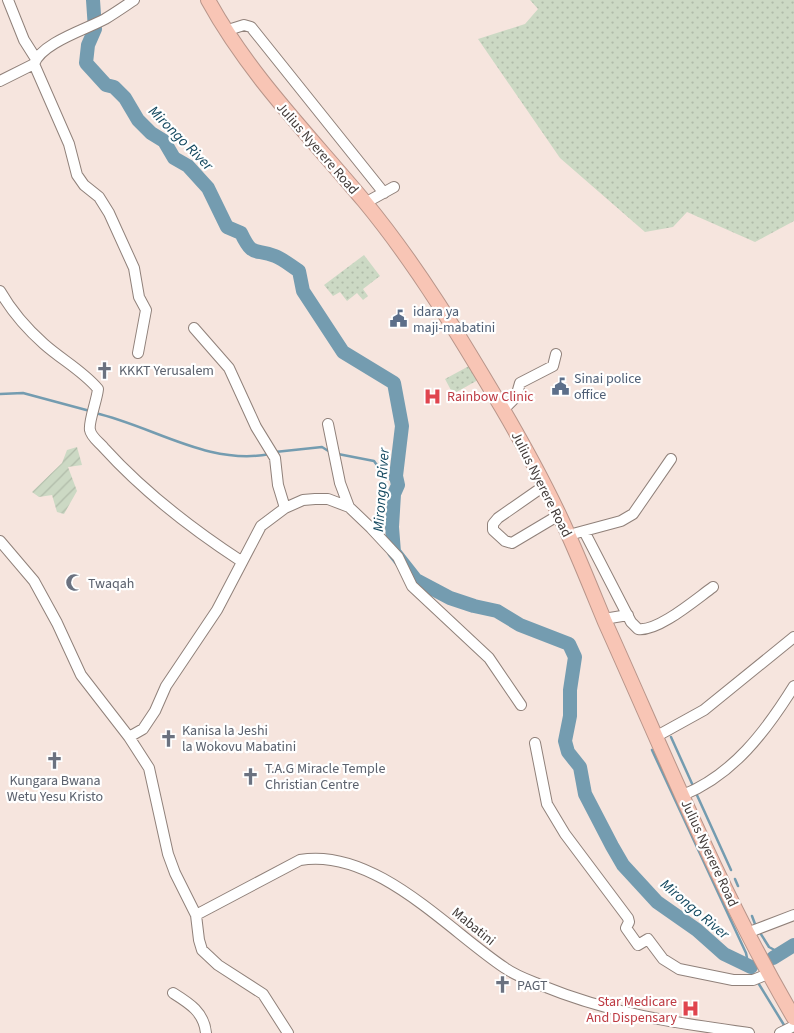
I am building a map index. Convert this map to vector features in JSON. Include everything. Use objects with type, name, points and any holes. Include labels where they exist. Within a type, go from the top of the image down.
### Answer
[{"type":"highway","name":"Julius Nyerere Road","points":[[208,0],[225,31],[286,112],[365,203],[420,277],[460,337],[503,410],[569,535],[604,620],[657,736],[691,792],[747,933],[760,977],[794,1018]]},
{"type":"street","points":[[8,0],[69,144],[77,175],[103,203],[118,230],[134,268],[139,297],[146,310],[138,353]]},
{"type":"street","points":[[0,81],[35,62],[64,38],[104,19],[134,0]]},
{"type":"street","points":[[225,31],[244,25],[251,27],[389,190],[365,203]]},
{"type":"street","points":[[0,291],[12,313],[44,344],[88,377],[98,389],[97,403],[90,423],[90,431],[97,440],[124,468],[162,502],[213,543],[241,561]]},
{"type":"street","points":[[194,328],[229,368],[249,413],[275,458],[278,486],[285,508]]},
{"type":"street","points":[[503,410],[516,397],[520,383],[553,366],[556,354]]},
{"type":"street","points":[[328,424],[340,483],[349,508]]},
{"type":"street","points":[[569,535],[621,522],[633,514],[670,459]]},
{"type":"street","points":[[544,486],[498,518],[493,524],[493,530],[505,541],[512,543],[559,515]]},
{"type":"street","points":[[129,737],[144,729],[155,711],[166,686],[217,610],[261,526],[285,508],[303,500],[328,499],[349,508],[398,557],[412,586],[489,658],[521,705]]},
{"type":"street","points":[[584,531],[631,622],[638,629],[650,628],[713,587]]},
{"type":"street","points":[[0,541],[40,591],[81,675],[129,737],[149,768],[168,854],[175,873],[196,915],[199,940],[207,956],[263,994],[288,1033]]},
{"type":"street","points":[[604,620],[628,615]]},
{"type":"street","points":[[657,736],[704,710],[794,637]]},
{"type":"street","points":[[691,792],[736,763],[771,720],[794,686]]},
{"type":"street","points":[[535,743],[547,804],[565,834],[628,918],[626,928],[638,945],[648,939],[663,959],[679,969],[733,980],[760,977]]},
{"type":"street","name":"Mabatini","points":[[196,915],[300,860],[314,858],[334,860],[352,865],[406,892],[444,918],[507,970],[543,986],[604,1008],[639,1017],[749,1033]]},
{"type":"street","points":[[747,933],[794,915]]},
{"type":"street","points":[[173,993],[198,1012],[202,1018],[206,1033]]},
{"type":"street","points":[[780,1033],[794,1026]]},
{"type":"green space","points":[[530,0],[794,0],[794,221],[755,242],[687,212],[673,227],[645,232],[560,158],[478,39],[525,24],[538,9]]},
{"type":"green space","points":[[364,255],[380,276],[363,289],[368,296],[363,300],[357,293],[347,301],[340,292],[333,296],[324,285]]},
{"type":"green space","points":[[469,366],[478,380],[453,394],[445,379]]},
{"type":"green space","points":[[77,447],[82,465],[68,467],[77,491],[64,514],[57,512],[52,495],[39,497],[32,492],[62,463],[67,450]]},
{"type":"waterway","name":"Mirongo River","points":[[93,0],[95,29],[88,45],[86,63],[106,85],[114,87],[125,98],[138,120],[151,133],[164,141],[174,158],[188,166],[208,188],[227,227],[241,233],[251,249],[278,257],[299,271],[303,291],[343,352],[394,383],[402,426],[396,476],[398,485],[394,494],[392,527],[394,552],[416,580],[450,598],[497,611],[520,625],[569,644],[575,657],[570,690],[570,716],[565,741],[568,752],[580,767],[585,794],[612,846],[623,865],[657,902],[697,930],[724,954],[751,967]]},
{"type":"waterway","points":[[0,394],[23,393],[90,411]]},
{"type":"waterway","points":[[95,413],[203,450],[247,456],[270,454]]},
{"type":"waterway","points":[[275,452],[322,447],[330,452]]},
{"type":"waterway","points":[[338,454],[374,461],[384,475],[398,485]]},
{"type":"waterway","points":[[671,737],[694,788]]},
{"type":"waterway","points":[[652,750],[746,953],[745,965]]},
{"type":"waterway","points":[[696,793],[731,870]]},
{"type":"waterway","points":[[735,879],[738,886]]},
{"type":"waterway","points":[[752,916],[755,924]]},
{"type":"waterway","points":[[759,931],[769,947],[780,953]]},
{"type":"waterway","name":"Mirongo River","points":[[773,958],[794,945]]},
{"type":"waterway","points":[[749,967],[754,976]]},
{"type":"waterway","points":[[757,981],[784,1025]]},
{"type":"place","name":"idara ya maji-mabatini","points":[[399,319]]},
{"type":"place","name":"KKKT Yerusalem","points":[[105,370]]},
{"type":"place","name":"Sinai police office","points":[[560,386]]},
{"type":"place","name":"Rainbow Clinic","points":[[433,396]]},
{"type":"place","name":"Twaqah","points":[[74,583]]},
{"type":"place","name":"Kanisa la Jeshi la Wokovu Mabatini","points":[[168,738]]},
{"type":"place","name":"Kungara Bwana Wetu Yesu Kristo","points":[[55,760]]},
{"type":"place","name":"T.A.G Miracle Temple Christian Centre","points":[[251,776]]},
{"type":"place","name":"PAGT","points":[[503,985]]},
{"type":"place","name":"Star Medicare And Dispensary","points":[[691,1009]]}]
